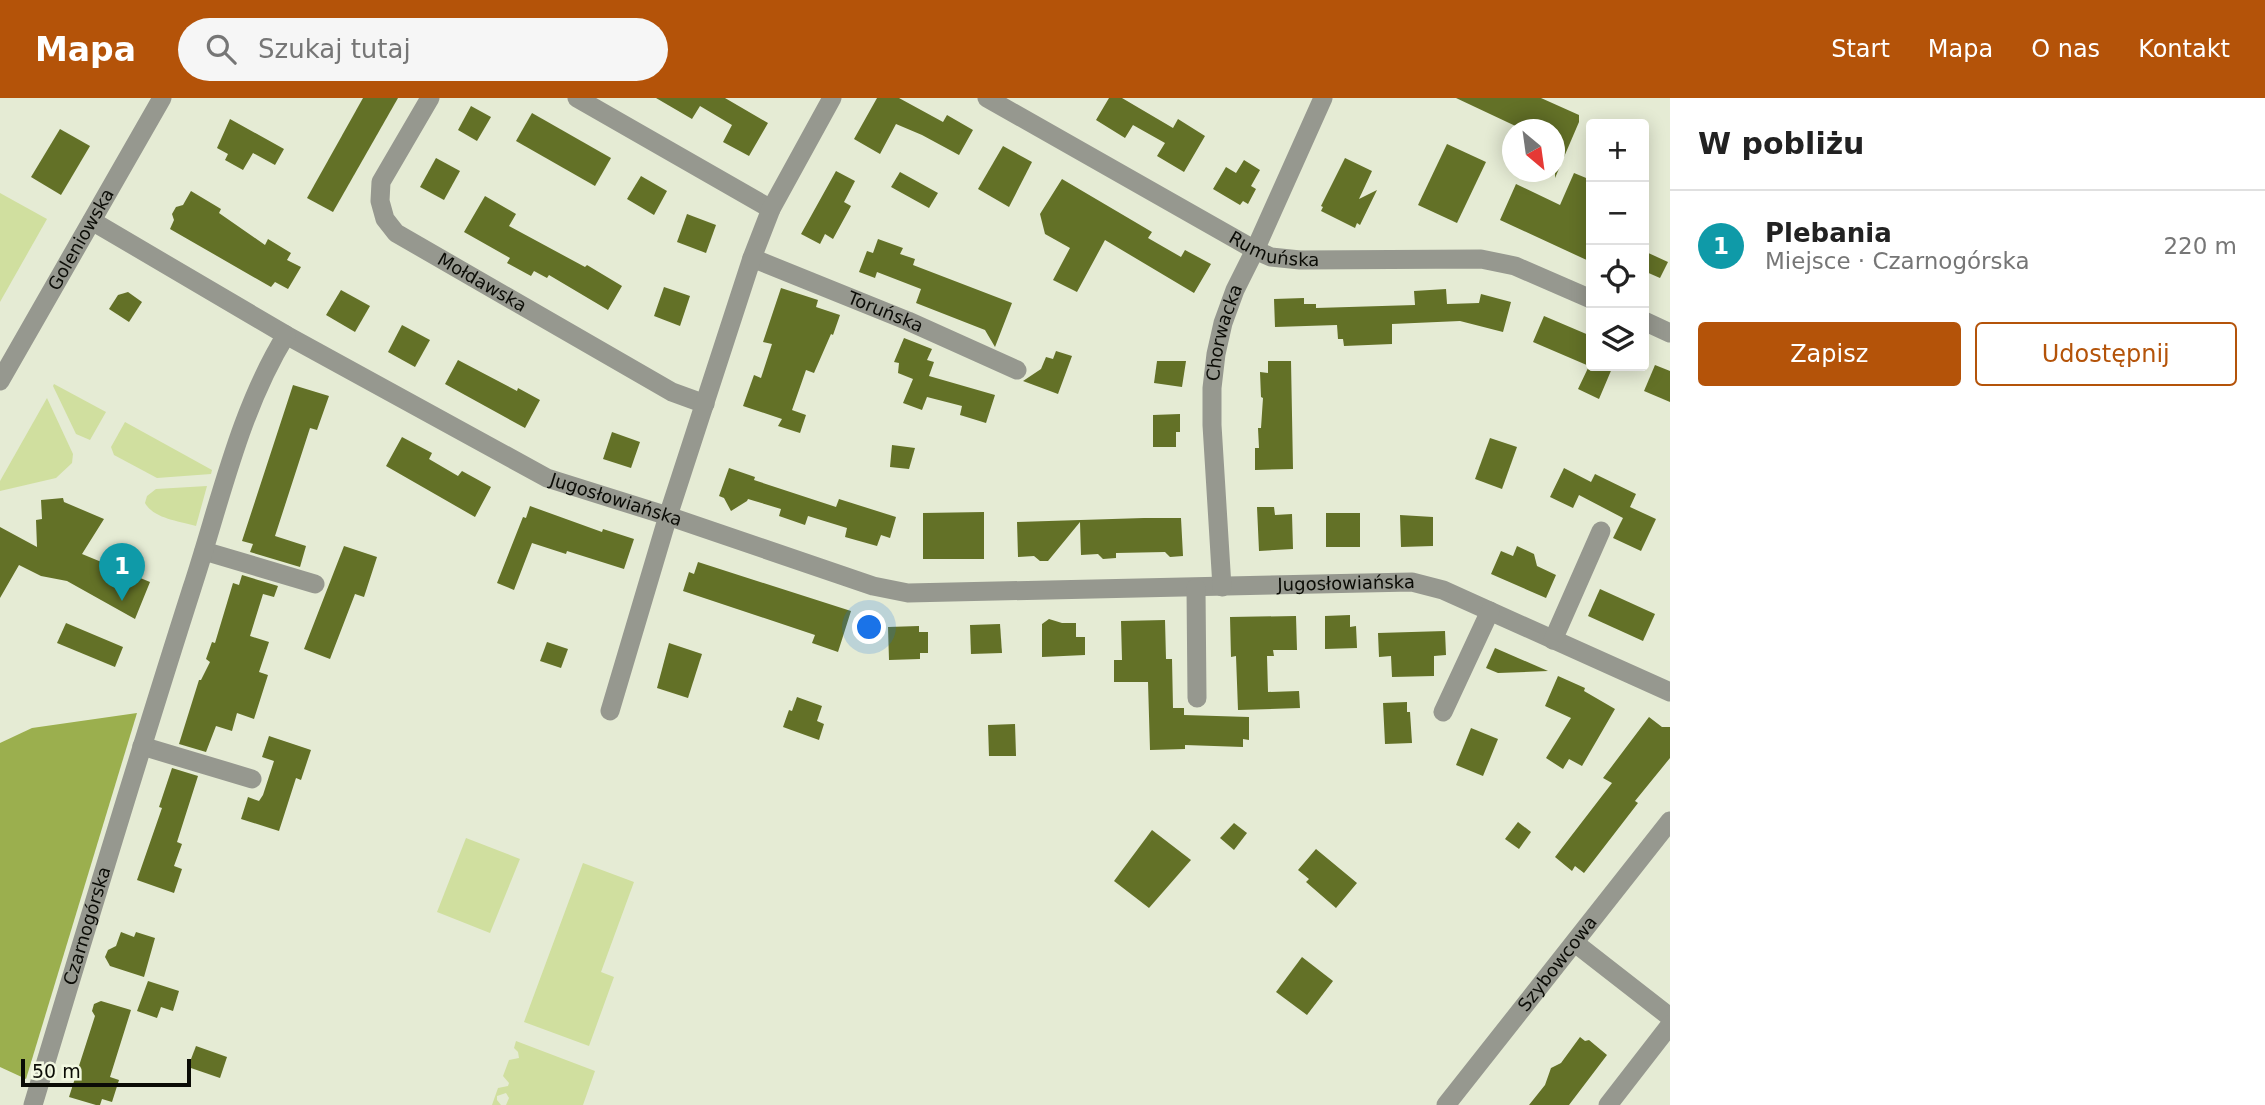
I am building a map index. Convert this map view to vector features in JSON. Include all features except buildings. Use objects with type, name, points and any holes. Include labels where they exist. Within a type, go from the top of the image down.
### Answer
[{"type":"street","name":"Goleniowska","points":[[0,381],[162,98]]},
{"type":"street","name":"Mołdawska","points":[[430,98],[381,183],[380,201],[385,219],[396,233],[672,392],[705,404]]},
{"type":"street","points":[[577,98],[771,209]]},
{"type":"street","points":[[610,711],[668,516],[752,258],[771,209],[832,98]]},
{"type":"street","name":"Rumuńska","points":[[987,98],[1271,257],[1300,260],[1481,258],[1515,266],[1586,297]]},
{"type":"street","name":"Chorwacka","points":[[1222,587],[1212,388],[1223,323],[1235,289],[1323,98]]},
{"type":"street","name":"Jugosłowiańska","points":[[92,221],[286,335],[547,478],[873,586],[908,593],[1412,582],[1443,590],[1670,692]]},
{"type":"street","name":"Toruńska","points":[[752,258],[908,321],[1017,370]]},
{"type":"street","points":[[1649,323],[1670,333]]},
{"type":"street","name":"Czarnogórska","points":[[33,1105],[142,746],[255,393],[286,335]]},
{"type":"street","points":[[1553,640],[1601,531]]},
{"type":"street","points":[[204,551],[315,584]]},
{"type":"street","points":[[1196,588],[1197,698]]},
{"type":"street","points":[[1444,712],[1490,611]]},
{"type":"street","points":[[142,746],[252,779]]},
{"type":"street","name":"Szybowcowa","points":[[1446,1105],[1670,821]]},
{"type":"street","points":[[1575,943],[1670,1017]]},
{"type":"street","points":[[1610,1104],[1670,1024]]},
{"type":"green space","points":[[0,193],[47,219],[0,302]]},
{"type":"green space","points":[[54,384],[106,412],[90,440],[76,434]]},
{"type":"green space","points":[[47,398],[73,454],[72,463],[56,478],[0,491],[0,481]]},
{"type":"green space","points":[[125,422],[212,470],[211,474],[157,478],[114,455],[111,447]]},
{"type":"green space","points":[[207,486],[196,526],[161,516],[145,503],[147,496],[156,489]]},
{"type":"green space","points":[[137,713],[26,1079],[0,1067],[0,743],[32,728]]},
{"type":"green space","points":[[466,838],[520,859],[490,933],[437,912]]},
{"type":"green space","points":[[583,863],[634,882],[601,972],[614,977],[589,1046],[524,1022]]},
{"type":"green space","points":[[516,1041],[595,1071],[583,1105],[506,1105],[509,1098],[506,1093],[497,1096],[501,1105],[492,1105],[498,1088],[508,1086],[509,1083],[503,1076],[509,1060],[519,1058],[514,1048]]},
{"type":"place","name":"Plebania","points":[[122,601]]}]
